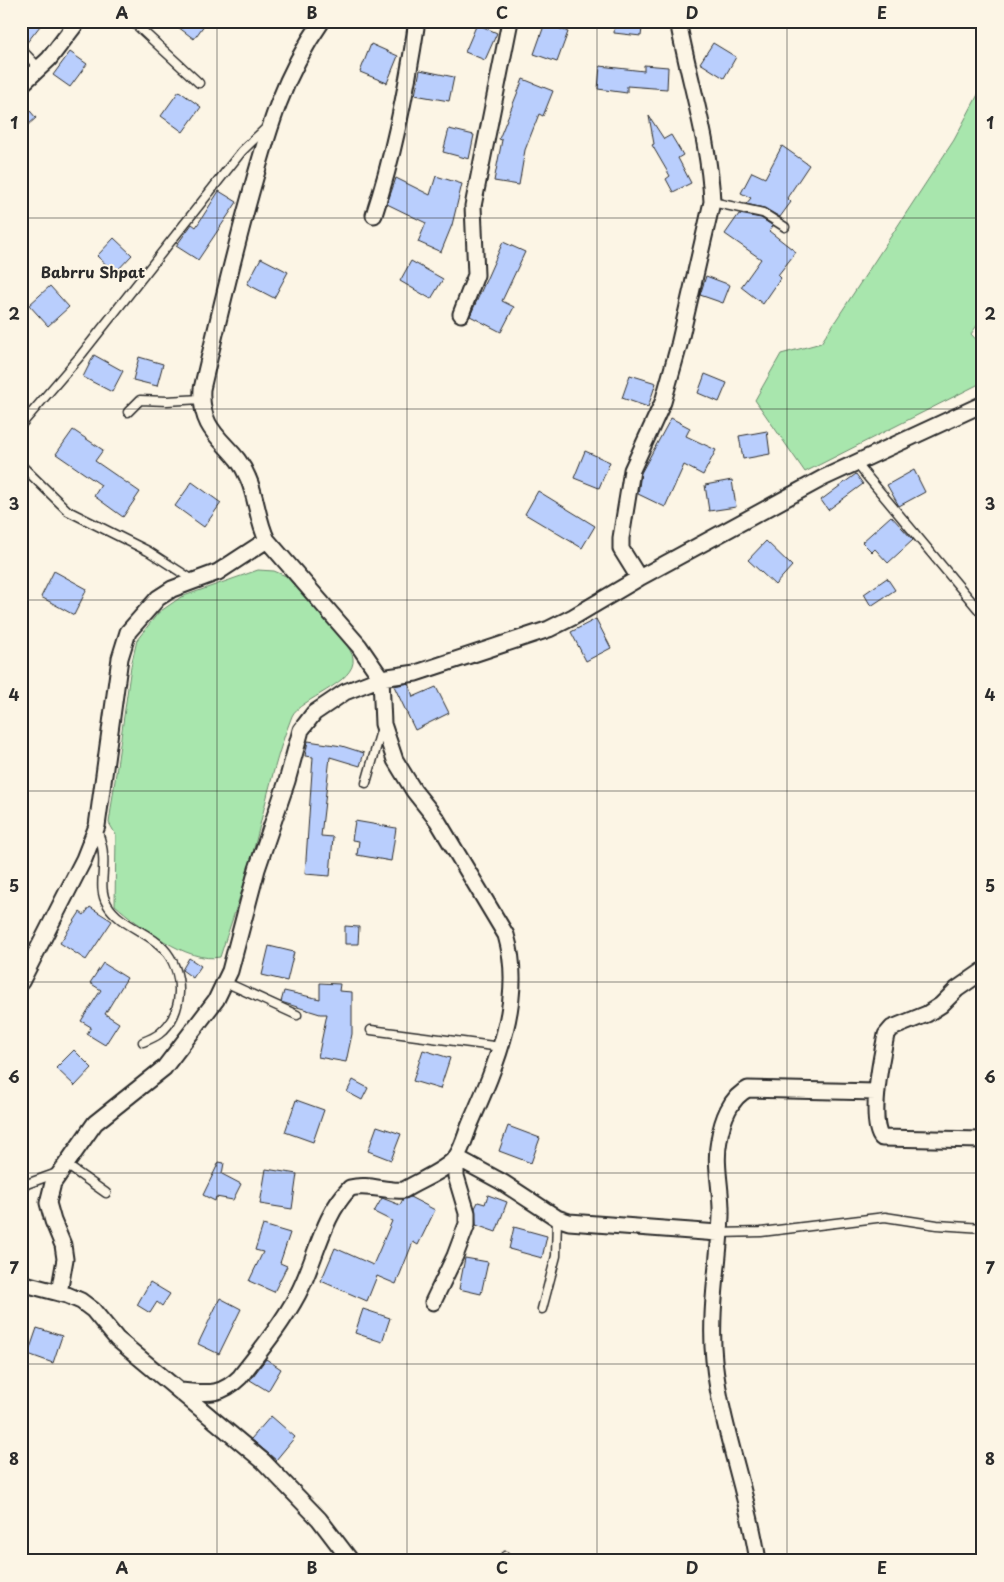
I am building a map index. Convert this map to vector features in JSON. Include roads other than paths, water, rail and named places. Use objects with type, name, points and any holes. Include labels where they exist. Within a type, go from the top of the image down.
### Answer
[{"type":"street","points":[[21,85],[40,69],[78,21]]},
{"type":"street","points":[[322,21],[296,60],[271,124],[235,248],[201,399],[206,422],[248,477],[261,526],[267,540],[359,646],[380,678],[383,724],[392,752],[403,774],[437,820],[506,935],[511,952],[511,998],[501,1047],[492,1074],[456,1157],[456,1176],[467,1213],[467,1224],[455,1256],[433,1302]]},
{"type":"street","points":[[374,215],[391,165],[417,21]]},
{"type":"street","points":[[461,314],[476,275],[473,206],[510,21]]},
{"type":"street","points":[[639,578],[621,548],[620,538],[632,470],[663,402],[680,345],[712,202],[711,179],[706,149],[678,21]]},
{"type":"street","points":[[59,1293],[65,1259],[63,1246],[52,1221],[48,1202],[54,1184],[95,1123],[164,1068],[216,1000],[225,982],[257,869],[287,780],[300,730],[314,713],[324,704],[346,692],[380,678],[416,673],[549,628],[573,617],[760,511],[856,463],[983,404]]},
{"type":"street","points":[[21,982],[84,859],[97,826],[123,644],[138,618],[158,598],[172,589],[218,572],[267,540]]},
{"type":"street","points":[[983,971],[927,1014],[892,1028],[886,1035],[876,1092],[878,1131],[882,1138],[983,1140]]},
{"type":"street","points":[[758,1561],[719,1390],[714,1359],[718,1233],[721,1217],[717,1158],[719,1138],[735,1098],[748,1089],[876,1092]]},
{"type":"street","points":[[456,1157],[502,1182],[557,1218],[585,1224],[718,1233]]},
{"type":"street","points":[[180,1391],[218,1392],[231,1386],[240,1377],[290,1309],[336,1204],[350,1188],[371,1185],[394,1191],[404,1190],[456,1157]]},
{"type":"street","points":[[21,1283],[81,1301],[92,1310],[117,1339],[263,1461],[319,1519],[351,1561]]},
{"type":"lane","points":[[132,21],[199,83]]},
{"type":"lane","points":[[21,49],[40,69]]},
{"type":"lane","points":[[21,425],[92,340],[242,151],[271,124]]},
{"type":"lane","points":[[712,202],[763,213],[785,227]]},
{"type":"lane","points":[[128,412],[140,400],[145,399],[167,402],[201,399]]},
{"type":"lane","points":[[856,463],[983,615]]},
{"type":"lane","points":[[21,465],[68,511],[148,551],[193,580]]},
{"type":"lane","points":[[366,783],[383,724]]},
{"type":"lane","points":[[97,826],[104,857],[103,892],[106,902],[112,911],[131,927],[163,948],[171,959],[177,976],[180,996],[177,1009],[160,1034],[142,1042]]},
{"type":"lane","points":[[225,982],[297,1015]]},
{"type":"lane","points":[[371,1030],[501,1047]]},
{"type":"lane","points":[[21,1186],[63,1168],[106,1193]]},
{"type":"lane","points":[[718,1233],[761,1232],[885,1217],[937,1225],[983,1228]]},
{"type":"lane","points":[[542,1308],[556,1256],[557,1218]]},
{"type":"district","name":"Babrru Shpat","points":[[93,273]]}]
